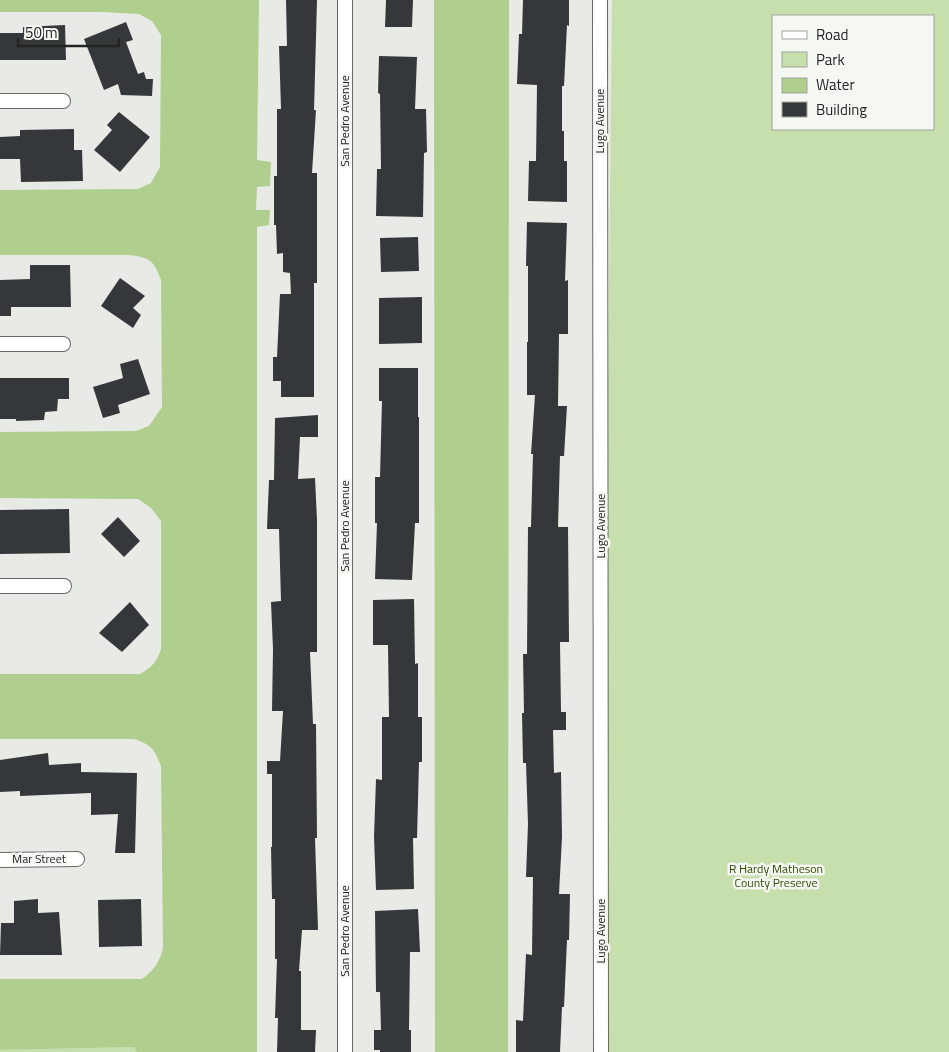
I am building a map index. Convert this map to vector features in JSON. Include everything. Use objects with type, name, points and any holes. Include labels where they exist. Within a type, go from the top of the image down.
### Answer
[{"type":"street","name":"San Pedro Avenue","points":[[345,0],[346,1052]]},
{"type":"street","name":"Lugo Avenue","points":[[600,0],[601,1052]]},
{"type":"street","points":[[0,101],[63,101]]},
{"type":"street","points":[[0,344],[63,344]]},
{"type":"street","points":[[0,586],[64,586]]},
{"type":"street","name":"Mar Street","points":[[0,860],[77,859]]},
{"type":"green space","name":"R Hardy Matheson County Preserve","points":[[612,0],[949,0],[949,1052],[601,1052]]},
{"type":"green space","points":[[134,1047],[137,1052],[0,1052],[0,1050]]},
{"type":"water","points":[[0,0],[259,0],[257,160],[271,162],[270,186],[257,187],[256,210],[270,210],[269,225],[257,227],[257,1052],[137,1052],[134,1047],[0,1050],[0,979],[142,979],[156,966],[163,948],[161,766],[154,752],[145,743],[134,739],[0,739],[0,674],[140,674],[153,664],[161,649],[161,521],[151,508],[138,499],[0,498],[0,432],[136,431],[149,426],[162,407],[161,280],[156,268],[150,261],[135,256],[0,255],[0,190],[138,189],[151,183],[160,167],[161,35],[152,21],[139,14],[0,12]]},
{"type":"water","points":[[434,0],[509,0],[508,1052],[435,1052]]},
{"type":"building","points":[[286,0],[317,0],[314,110],[316,110],[312,173],[317,173],[317,283],[314,283],[314,397],[281,397],[281,381],[273,381],[273,357],[277,357],[280,294],[291,294],[290,273],[283,272],[283,253],[277,254],[276,225],[274,225],[274,176],[277,176],[277,109],[281,109],[279,46],[287,46]]},
{"type":"building","points":[[386,0],[413,0],[412,27],[385,27]]},
{"type":"building","points":[[523,0],[569,0],[569,26],[567,25],[564,86],[562,86],[562,131],[564,131],[564,161],[567,161],[567,202],[528,201],[529,161],[536,161],[537,85],[517,84],[519,34],[522,34]]},
{"type":"building","points":[[126,22],[133,40],[126,42],[138,74],[144,72],[146,79],[153,79],[152,96],[121,95],[118,84],[104,90],[84,39]]},
{"type":"building","points":[[65,25],[66,60],[0,60],[0,33],[23,33],[23,27]]},
{"type":"building","points":[[379,56],[417,57],[415,109],[426,109],[427,152],[424,153],[423,217],[376,216],[377,169],[381,169],[380,94],[378,93]]},
{"type":"building","points":[[119,112],[150,137],[120,172],[94,150],[112,130],[107,125]]},
{"type":"building","points":[[74,129],[74,150],[82,150],[83,181],[21,182],[20,159],[0,159],[0,137],[20,136],[20,130]]},
{"type":"building","points":[[527,222],[567,223],[565,281],[568,280],[568,334],[559,334],[558,406],[567,406],[564,456],[560,456],[558,527],[568,527],[569,642],[560,642],[561,712],[566,712],[566,730],[553,730],[554,773],[561,772],[562,837],[559,894],[570,894],[569,940],[567,940],[560,1052],[516,1052],[516,1020],[523,1021],[526,954],[532,955],[533,877],[526,877],[528,824],[526,763],[523,763],[522,713],[524,713],[523,654],[527,654],[528,527],[531,527],[533,454],[531,454],[535,395],[527,395]]},
{"type":"building","points":[[418,237],[419,271],[381,272],[380,238]]},
{"type":"building","points":[[30,265],[70,265],[71,307],[11,307],[11,316],[0,316],[0,280],[30,279]]},
{"type":"building","points":[[120,278],[145,296],[133,308],[141,315],[133,328],[101,306]]},
{"type":"building","points":[[422,297],[422,343],[379,344],[379,298]]},
{"type":"building","points":[[138,359],[150,394],[118,405],[120,413],[103,418],[93,387],[123,378],[120,364]]},
{"type":"building","points":[[379,368],[418,368],[419,523],[415,523],[412,580],[375,579],[377,523],[375,523],[375,477],[380,477],[382,401],[379,401]]},
{"type":"building","points":[[0,378],[69,378],[69,399],[58,399],[57,411],[45,412],[44,420],[16,421],[16,419],[0,419]]},
{"type":"building","points":[[318,415],[318,437],[300,437],[298,479],[315,478],[317,520],[317,652],[310,652],[313,724],[316,724],[317,838],[315,838],[318,930],[302,930],[299,971],[301,971],[301,1030],[316,1030],[315,1052],[277,1052],[278,1018],[275,1018],[277,959],[275,959],[275,899],[272,899],[271,847],[272,774],[267,774],[267,761],[280,761],[283,711],[272,711],[273,649],[271,602],[281,601],[279,529],[267,529],[269,480],[274,480],[275,418]]},
{"type":"building","points":[[69,509],[70,553],[0,554],[0,510]]},
{"type":"building","points":[[118,517],[140,541],[124,557],[101,534]]},
{"type":"building","points":[[414,599],[415,664],[418,663],[418,717],[422,717],[422,762],[419,762],[417,838],[413,838],[414,889],[376,890],[374,837],[376,779],[382,780],[382,717],[389,717],[388,645],[373,645],[373,600]]},
{"type":"building","points":[[130,602],[149,625],[122,652],[99,633]]},
{"type":"building","points":[[48,753],[49,765],[81,763],[81,772],[137,773],[135,853],[115,853],[118,814],[91,815],[91,793],[20,796],[20,791],[0,792],[0,760]]},
{"type":"building","points":[[38,899],[38,913],[59,912],[62,955],[0,955],[1,923],[14,923],[14,901]]},
{"type":"building","points":[[141,899],[142,946],[99,947],[98,900]]},
{"type":"building","points":[[418,909],[420,952],[410,952],[409,1030],[411,1030],[411,1052],[380,1052],[380,1050],[374,1050],[374,1030],[381,1030],[380,992],[376,992],[375,911]]}]
